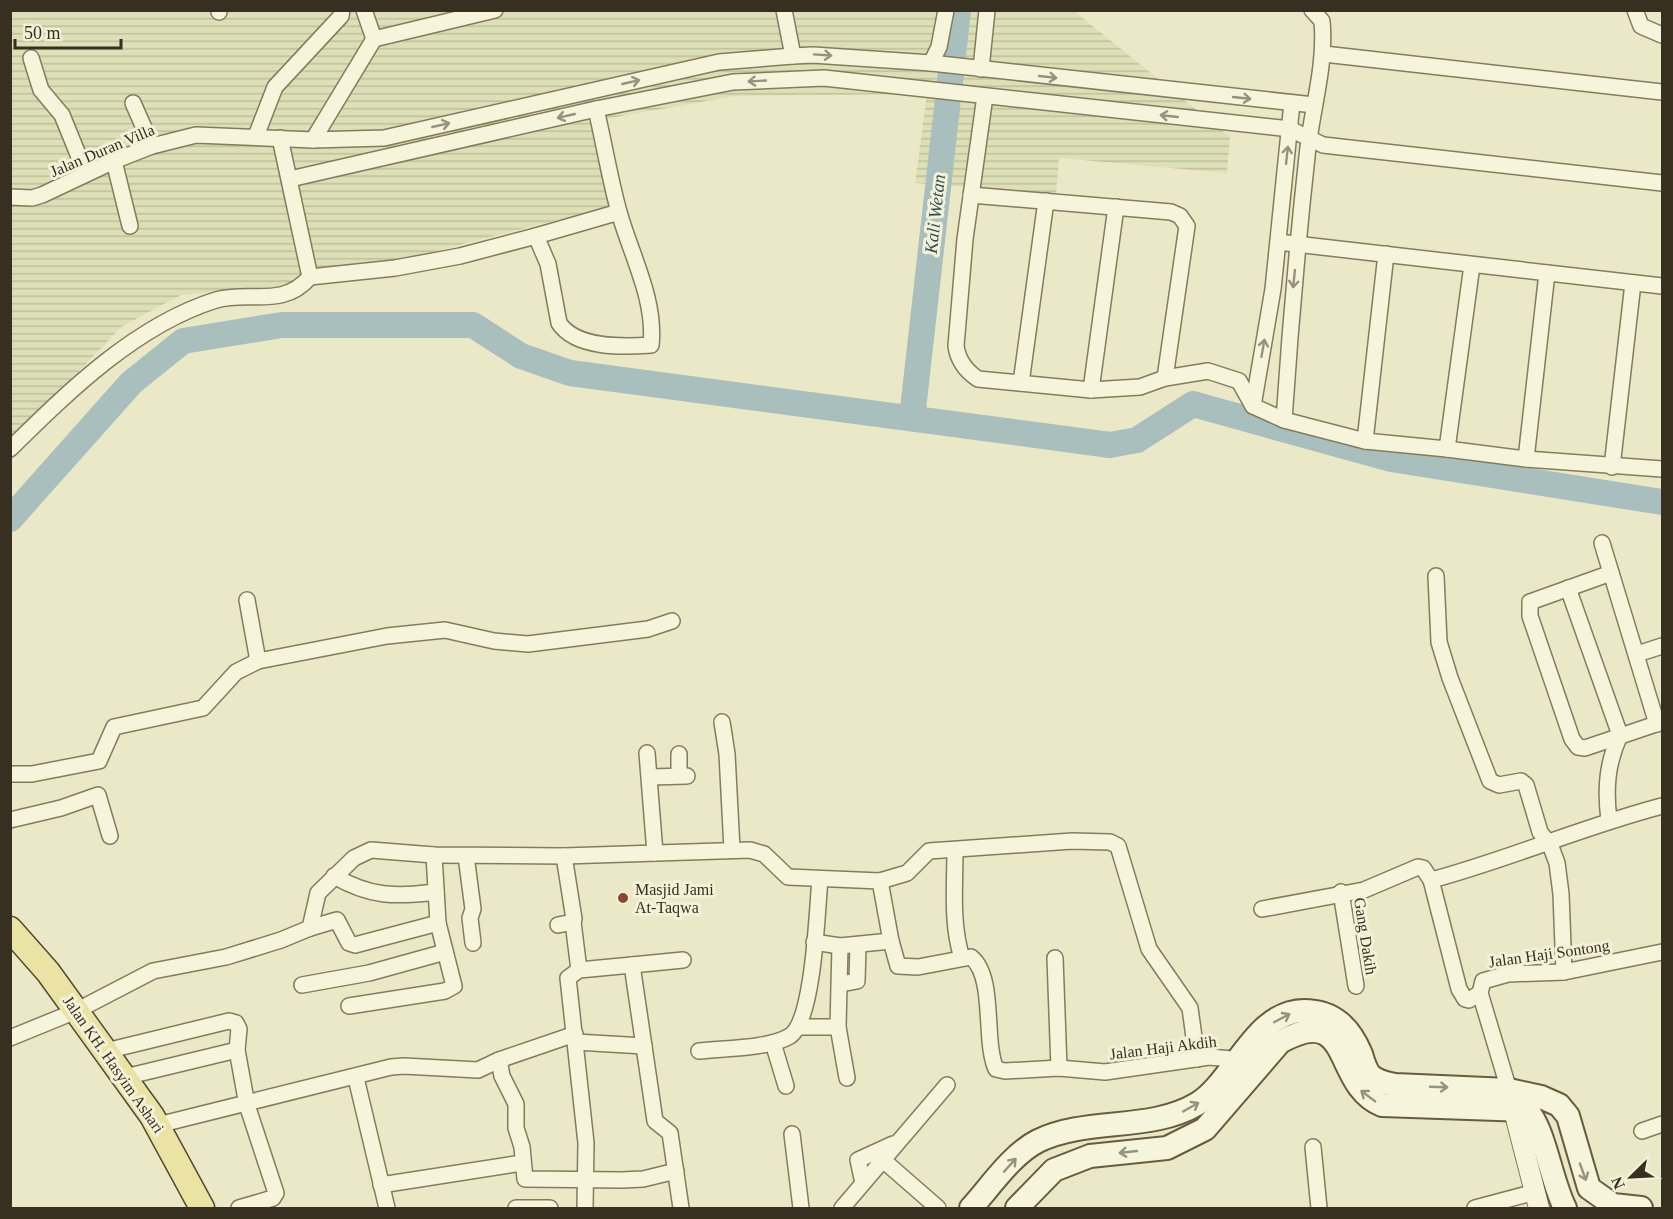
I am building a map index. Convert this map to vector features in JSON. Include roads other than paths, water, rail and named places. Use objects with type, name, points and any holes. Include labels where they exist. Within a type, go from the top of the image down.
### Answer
[{"type":"main road","name":"Jalan KH. Hasyim Ashari","points":[[10,929],[48,972],[158,1125],[202,1209]]},
{"type":"main road","points":[[1017,1209],[1054,1170],[1090,1156],[1167,1148],[1205,1129],[1250,1063],[1256,1036],[1290,1013],[1318,1012],[1334,1017],[1347,1027],[1369,1073],[1379,1082],[1511,1099],[1541,1096],[1559,1106],[1568,1116],[1589,1188],[1613,1205],[1641,1209]]},
{"type":"main road","points":[[971,1209],[1019,1155],[1037,1141],[1064,1132],[1181,1114],[1250,1063]]},
{"type":"main road","points":[[1511,1099],[1536,1119],[1555,1188],[1565,1209]]},
{"type":"street","points":[[256,136],[275,87],[341,16],[342,10]]},
{"type":"street","points":[[364,10],[374,39]]},
{"type":"street","points":[[313,140],[374,39],[452,15],[495,10]]},
{"type":"street","points":[[784,10],[793,56]]},
{"type":"street","points":[[936,64],[946,10]]},
{"type":"street","points":[[975,69],[987,10]]},
{"type":"street","points":[[1284,420],[1297,244],[1309,137],[1324,54],[1322,21],[1312,10]]},
{"type":"street","points":[[1635,10],[1641,26],[1662,35]]},
{"type":"street","points":[[1324,54],[1662,92]]},
{"type":"street","name":"Jalan Duran Villa","points":[[10,197],[42,195],[152,146],[196,135],[313,140],[384,138],[719,62],[793,56],[813,55],[936,64],[1314,105]]},
{"type":"street","points":[[32,58],[41,90],[62,116],[86,174]]},
{"type":"street","points":[[1007,98],[1008,72]]},
{"type":"street","points":[[290,179],[596,109],[733,82],[824,78],[1290,129],[1323,145],[1662,183]]},
{"type":"street","points":[[979,95],[971,195],[957,317],[957,356],[968,372],[978,378],[1091,390],[1140,387],[1165,378],[1208,371],[1225,374],[1239,381],[1253,406],[1284,420],[1365,441],[1526,459],[1662,470]]},
{"type":"street","points":[[133,103],[152,146]]},
{"type":"street","points":[[1253,406],[1278,242],[1293,103]]},
{"type":"street","points":[[536,236],[548,264],[557,314],[564,331],[584,339],[612,345],[651,345],[651,316],[635,255],[619,212],[596,109]]},
{"type":"street","points":[[280,138],[310,277]]},
{"type":"street","points":[[384,138],[386,157]]},
{"type":"street","points":[[114,161],[130,226]]},
{"type":"street","points":[[971,195],[1171,212],[1180,216],[1187,226],[1165,378]]},
{"type":"street","points":[[1020,383],[1046,201]]},
{"type":"street","points":[[1091,390],[1116,207]]},
{"type":"street","points":[[10,449],[113,356],[166,319],[219,299],[277,297],[299,290],[310,277],[395,268],[460,256],[619,212]]},
{"type":"street","points":[[1278,242],[1662,286]]},
{"type":"street","points":[[1365,441],[1386,254]]},
{"type":"street","points":[[1447,449],[1472,265]]},
{"type":"street","points":[[1526,459],[1547,273]]},
{"type":"street","points":[[1612,467],[1633,283]]},
{"type":"street","points":[[1602,543],[1660,723],[1585,748],[1575,745],[1572,739],[1529,608],[1530,602],[1536,599],[1611,573]]},
{"type":"street","points":[[1436,576],[1441,649],[1490,781],[1499,785],[1521,781],[1526,785],[1540,832],[1557,863],[1561,894],[1564,972]]},
{"type":"street","points":[[1568,588],[1620,735],[1611,753],[1606,780],[1609,820]]},
{"type":"street","points":[[247,600],[258,661]]},
{"type":"street","points":[[10,774],[32,774],[99,761],[114,727],[203,708],[236,672],[258,661],[387,636],[431,631],[445,630],[494,641],[528,644],[648,629],[672,621]]},
{"type":"street","points":[[1637,654],[1662,646]]},
{"type":"street","points":[[722,722],[727,754],[732,849]]},
{"type":"street","points":[[647,753],[655,853]]},
{"type":"street","points":[[650,777],[683,776],[680,754]]},
{"type":"street","points":[[10,820],[61,808],[98,795],[110,836]]},
{"type":"street","points":[[1431,880],[1470,870],[1609,820],[1662,806]]},
{"type":"street","points":[[310,928],[318,893],[354,858],[371,850],[466,856],[564,856],[750,850],[764,854],[788,877],[880,881],[907,873],[929,851],[1072,841],[1110,842],[1118,846],[1149,948],[1190,1008],[1197,1059]]},
{"type":"street","points":[[880,881],[896,963],[902,967],[962,958],[955,922],[955,850]]},
{"type":"street","points":[[350,1006],[453,989],[454,982],[438,923],[434,855]]},
{"type":"street","points":[[466,856],[473,909],[470,918],[473,943]]},
{"type":"street","points":[[564,856],[573,910],[565,923],[579,970]]},
{"type":"street","points":[[1262,909],[1378,885],[1418,867],[1423,868],[1431,880],[1459,989],[1465,999],[1469,1000],[1480,993]]},
{"type":"street","points":[[334,876],[358,890],[377,894],[436,892]]},
{"type":"street","points":[[699,1051],[773,1043],[792,1035],[798,1027],[807,1000],[820,879]]},
{"type":"street","name":"Gang Dakih","points":[[1341,892],[1356,986]]},
{"type":"street","points":[[10,1038],[76,1011],[153,971],[226,957],[337,920],[349,943],[355,945],[438,923]]},
{"type":"street","points":[[814,942],[840,946],[891,941]]},
{"type":"street","points":[[841,984],[857,981],[858,945]]},
{"type":"street","points":[[840,946],[841,984],[838,1027],[847,1078]]},
{"type":"street","points":[[302,985],[369,973],[445,952]]},
{"type":"street","name":"Jalan Haji Sontong","points":[[1511,1099],[1480,993],[1483,981],[1490,977],[1532,971],[1564,972],[1662,952]]},
{"type":"street","name":"Jalan Haji Akdih","points":[[962,958],[971,957],[977,962],[982,975],[992,1059],[996,1069],[1005,1071],[1059,1068],[1105,1072],[1197,1059],[1250,1063]]},
{"type":"street","points":[[1055,958],[1059,1068]]},
{"type":"street","points":[[586,1206],[586,1143],[568,978],[579,970],[683,960]]},
{"type":"street","points":[[632,965],[655,1121],[670,1133],[681,1209]]},
{"type":"street","points":[[106,1051],[229,1021],[236,1023],[239,1029],[237,1050],[247,1105],[267,1164],[275,1197],[239,1209]]},
{"type":"street","points":[[798,1027],[838,1027]]},
{"type":"street","points":[[158,1125],[404,1066],[478,1070],[499,1060],[575,1038],[644,1046]]},
{"type":"street","points":[[773,1043],[786,1086]]},
{"type":"street","points":[[125,1077],[237,1050]]},
{"type":"street","points":[[499,1060],[502,1076],[516,1104],[516,1128],[522,1147],[523,1176],[529,1181],[643,1179],[676,1171]]},
{"type":"street","points":[[356,1078],[387,1209]]},
{"type":"street","points":[[842,1209],[946,1084]]},
{"type":"street","points":[[1475,1209],[1537,1200],[1511,1099]]},
{"type":"street","points":[[1642,1131],[1662,1124]]},
{"type":"street","points":[[792,1134],[801,1209]]},
{"type":"street","points":[[863,1183],[858,1160],[898,1142]]},
{"type":"street","points":[[1313,1147],[1319,1209]]},
{"type":"street","points":[[883,1160],[938,1209]]},
{"type":"street","points":[[381,1185],[522,1163]]},
{"type":"street","points":[[516,1209],[550,1209]]},
{"type":"waterway","name":"Kali Wetan","points":[[912,418],[958,10]]},
{"type":"waterway","points":[[10,519],[131,383],[183,341],[282,325],[473,325],[521,356],[570,373],[1110,445],[1137,440],[1193,404],[1391,459],[1662,502]]},
{"type":"place","name":"Masjid Jami At-Taqwa","points":[[623,898]]}]
